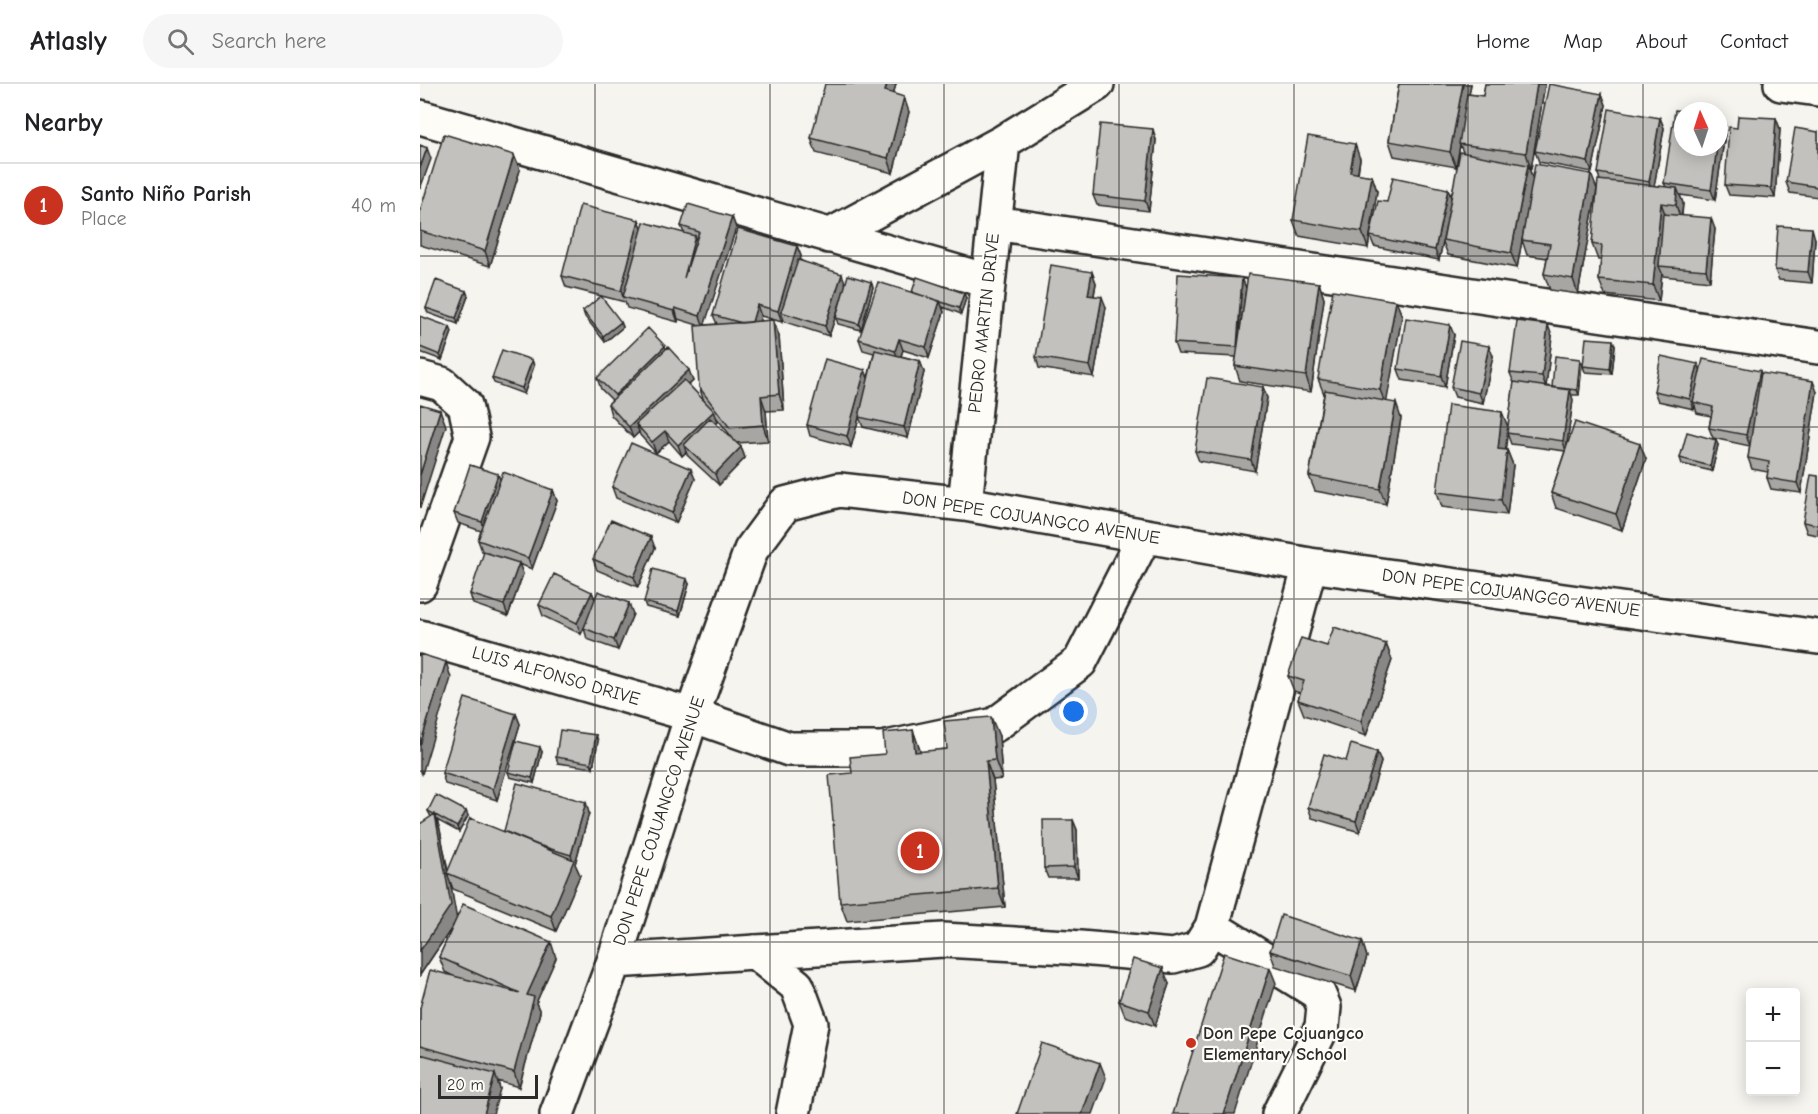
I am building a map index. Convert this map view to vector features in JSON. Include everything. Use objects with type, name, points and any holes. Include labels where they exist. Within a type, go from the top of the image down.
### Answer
[{"type":"street","points":[[829,236],[1003,142],[1097,84]]},
{"type":"street","points":[[1781,84],[1818,89]]},
{"type":"street","points":[[420,117],[988,281]]},
{"type":"street","name":"PEDRO MARTIN DRIVE","points":[[965,504],[1003,142]]},
{"type":"street","points":[[994,223],[1818,347]]},
{"type":"street","points":[[420,378],[442,384],[465,405],[472,437],[420,584]]},
{"type":"street","name":"DON PEPE COJUANGCO AVENUE","points":[[557,1114],[614,961],[692,715],[751,550],[785,504],[839,490],[965,504],[1310,565],[1818,636]]},
{"type":"street","name":"LUIS ALFONSO DRIVE","points":[[420,638],[692,715],[789,749],[882,749],[995,724],[1080,662],[1144,537]]},
{"type":"street","points":[[614,961],[943,940],[1173,956],[1198,949],[1212,927],[1310,565]]},
{"type":"street","points":[[1212,927],[1318,993],[1324,1007],[1322,1027],[1280,1114]]},
{"type":"street","points":[[755,952],[797,986],[811,1024],[793,1114]]},
{"type":"building","points":[[825,84],[887,84],[885,91],[904,97],[888,158],[811,138]]},
{"type":"building","points":[[1399,84],[1463,84],[1450,152],[1389,141]]},
{"type":"building","points":[[1485,84],[1537,84],[1526,153],[1459,144],[1467,94],[1483,96]]},
{"type":"building","points":[[1549,84],[1602,94],[1588,162],[1535,151]]},
{"type":"building","points":[[1609,109],[1660,118],[1649,182],[1598,173]]},
{"type":"building","points":[[1738,116],[1776,118],[1771,188],[1725,185],[1729,127],[1737,128]]},
{"type":"building","points":[[1674,117],[1674,156],[1716,156],[1711,190],[1664,183]]},
{"type":"building","points":[[1100,124],[1153,129],[1145,201],[1093,195]]},
{"type":"building","points":[[1795,128],[1818,132],[1818,187],[1786,182]]},
{"type":"building","points":[[444,134],[514,155],[485,251],[420,231],[420,211]]},
{"type":"building","points":[[1308,136],[1355,144],[1350,172],[1372,176],[1362,232],[1293,220]]},
{"type":"building","points":[[420,145],[427,148],[420,168]]},
{"type":"building","points":[[1460,152],[1528,165],[1511,253],[1443,240]]},
{"type":"building","points":[[1535,164],[1591,174],[1573,279],[1544,274],[1550,244],[1522,240]]},
{"type":"building","points":[[1393,177],[1448,189],[1435,250],[1370,236],[1378,201],[1387,202]]},
{"type":"building","points":[[1598,180],[1677,188],[1676,205],[1661,203],[1653,285],[1599,280],[1602,246],[1592,244]]},
{"type":"building","points":[[688,204],[732,217],[700,316],[623,297],[644,222],[695,236],[684,278],[699,232],[681,226]]},
{"type":"building","points":[[580,205],[639,220],[621,291],[562,276]]},
{"type":"building","points":[[1663,214],[1711,218],[1706,270],[1659,266]]},
{"type":"building","points":[[1778,226],[1812,228],[1808,272],[1775,270]]},
{"type":"building","points":[[738,229],[797,246],[778,311],[757,305],[752,322],[742,323],[713,315]]},
{"type":"building","points":[[798,260],[842,274],[825,326],[781,312]]},
{"type":"building","points":[[1051,265],[1092,272],[1088,295],[1102,297],[1090,366],[1036,357]]},
{"type":"building","points":[[1178,274],[1242,278],[1237,347],[1174,343]]},
{"type":"building","points":[[1248,274],[1319,283],[1306,376],[1235,366]]},
{"type":"building","points":[[848,275],[871,282],[859,324],[836,318]]},
{"type":"building","points":[[917,277],[964,293],[959,308],[912,292]]},
{"type":"building","points":[[436,280],[466,291],[456,318],[426,308]]},
{"type":"building","points":[[878,282],[940,301],[926,347],[899,339],[895,351],[859,339]]},
{"type":"building","points":[[1333,290],[1396,301],[1380,390],[1318,379]]},
{"type":"building","points":[[601,296],[621,322],[603,336],[583,311]]},
{"type":"building","points":[[420,316],[450,327],[440,355],[420,347]]},
{"type":"building","points":[[1406,318],[1450,325],[1441,376],[1398,369]]},
{"type":"building","points":[[773,320],[779,394],[761,396],[763,425],[730,428],[699,387],[695,326]]},
{"type":"building","points":[[1517,321],[1548,325],[1542,376],[1510,373]]},
{"type":"building","points":[[648,328],[665,346],[615,395],[597,378]]},
{"type":"building","points":[[1586,338],[1613,340],[1610,369],[1583,366]]},
{"type":"building","points":[[1460,341],[1489,346],[1479,393],[1451,387]]},
{"type":"building","points":[[668,347],[689,370],[629,427],[608,404]]},
{"type":"building","points":[[502,350],[532,360],[522,388],[492,378]]},
{"type":"building","points":[[875,350],[920,361],[904,427],[859,417]]},
{"type":"building","points":[[1555,356],[1580,359],[1577,390],[1552,387]]},
{"type":"building","points":[[1661,356],[1698,364],[1690,399],[1654,391]]},
{"type":"building","points":[[825,359],[865,370],[847,436],[807,425]]},
{"type":"building","points":[[1703,359],[1760,371],[1746,435],[1709,428],[1713,407],[1693,402]]},
{"type":"building","points":[[1761,373],[1813,381],[1797,483],[1767,478],[1769,462],[1748,458]]},
{"type":"building","points":[[1207,378],[1263,387],[1251,460],[1195,451]]},
{"type":"building","points":[[684,380],[714,411],[678,445],[665,431],[652,442],[636,424]]},
{"type":"building","points":[[1514,382],[1570,390],[1563,441],[1507,433]]},
{"type":"building","points":[[1325,390],[1396,403],[1380,489],[1309,476]]},
{"type":"building","points":[[420,404],[440,410],[420,475]]},
{"type":"building","points":[[1448,405],[1502,412],[1498,449],[1507,450],[1501,500],[1437,492]]},
{"type":"building","points":[[710,418],[741,447],[715,474],[684,445]]},
{"type":"building","points":[[1575,422],[1640,444],[1616,514],[1551,493]]},
{"type":"building","points":[[1687,432],[1716,440],[1710,466],[1680,458]]},
{"type":"building","points":[[631,443],[691,469],[672,513],[612,487]]},
{"type":"building","points":[[470,465],[498,474],[482,522],[454,513]]},
{"type":"building","points":[[503,472],[553,490],[528,558],[478,540]]},
{"type":"building","points":[[1811,475],[1818,476],[1818,525],[1803,522]]},
{"type":"building","points":[[611,520],[651,537],[634,577],[593,559]]},
{"type":"building","points":[[484,552],[519,563],[504,605],[470,594]]},
{"type":"building","points":[[653,569],[687,579],[678,611],[644,602]]},
{"type":"building","points":[[554,574],[592,592],[577,623],[539,605]]},
{"type":"building","points":[[598,591],[629,603],[614,640],[584,628]]},
{"type":"building","points":[[1334,627],[1386,644],[1361,721],[1298,700],[1304,681],[1288,676],[1301,638],[1327,646]]},
{"type":"building","points":[[420,654],[446,662],[420,745]]},
{"type":"building","points":[[465,698],[516,714],[493,789],[442,773]]},
{"type":"building","points":[[991,717],[995,760],[986,761],[998,888],[840,902],[829,775],[852,773],[850,757],[885,754],[883,733],[913,730],[915,752],[947,749],[944,721]]},
{"type":"building","points":[[560,730],[596,735],[591,763],[556,757]]},
{"type":"building","points":[[516,741],[540,747],[532,778],[508,772]]},
{"type":"building","points":[[1351,744],[1377,752],[1356,821],[1308,807],[1324,754],[1346,761]]},
{"type":"building","points":[[517,783],[586,802],[571,855],[504,831]]},
{"type":"building","points":[[436,795],[466,811],[457,827],[428,811]]},
{"type":"building","points":[[435,814],[451,905],[420,951],[420,824]]},
{"type":"building","points":[[470,818],[574,860],[551,916],[447,873]]},
{"type":"building","points":[[1043,820],[1073,820],[1074,867],[1044,868]]},
{"type":"building","points":[[463,904],[551,942],[527,995],[534,997],[514,1072],[420,1046],[420,1008],[430,970],[520,993],[439,957]]},
{"type":"building","points":[[1281,915],[1362,941],[1351,976],[1270,951]]},
{"type":"building","points":[[1224,953],[1270,968],[1224,1114],[1173,1114]]},
{"type":"building","points":[[1133,959],[1163,968],[1149,1011],[1119,1001]]},
{"type":"building","points":[[1042,1043],[1100,1063],[1082,1114],[1017,1114]]},
{"type":"building","points":[[420,1054],[495,1074],[484,1114],[420,1114]]},
{"type":"place","name":"Santo Niño Parish","points":[[920,851]]},
{"type":"place","name":"Don Pepe Cojuangco Elementary School","points":[[1191,1043]]}]
